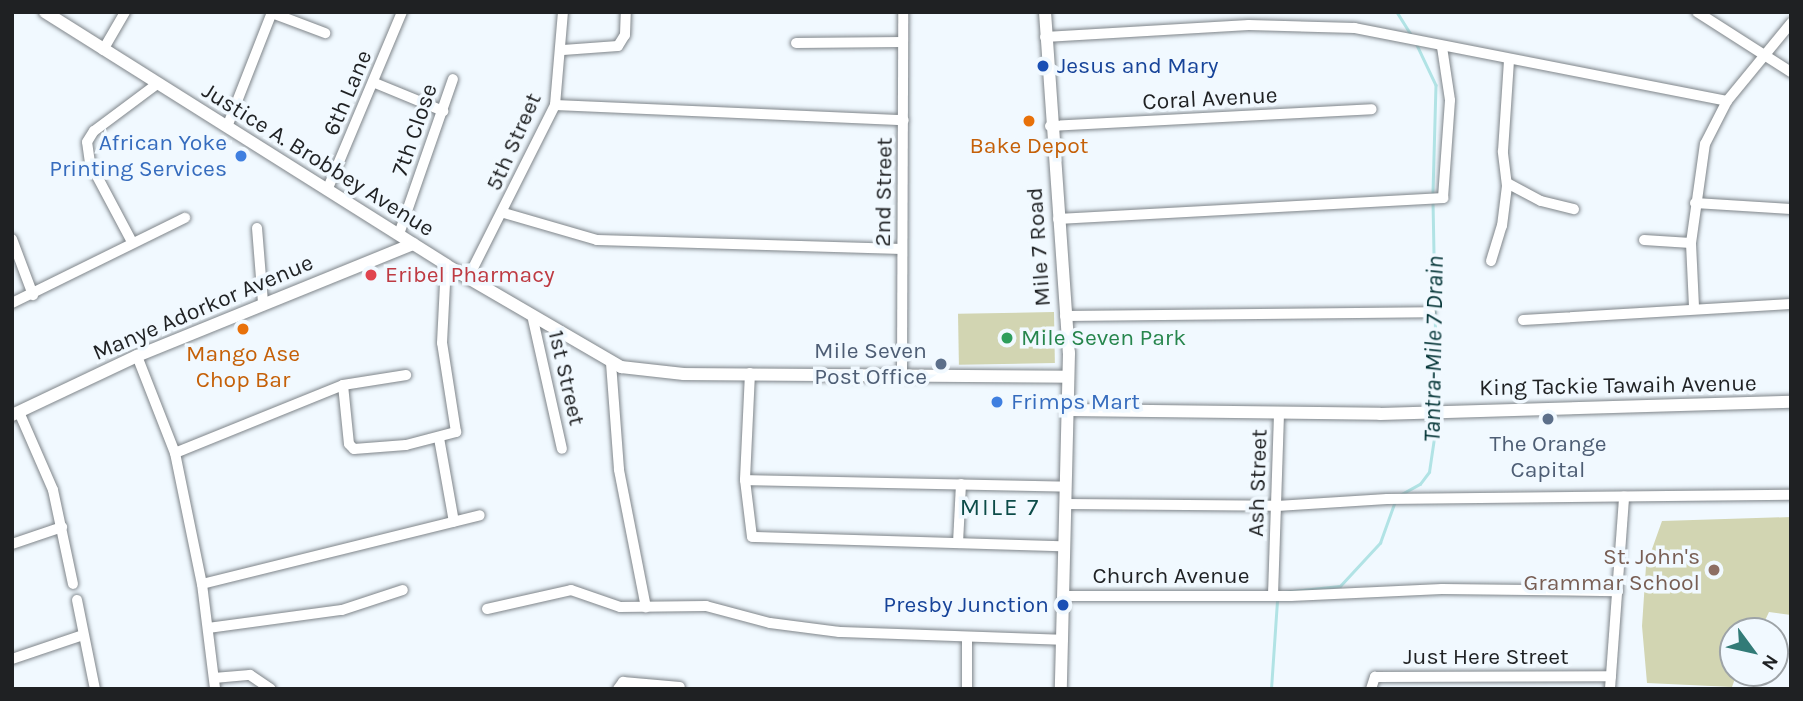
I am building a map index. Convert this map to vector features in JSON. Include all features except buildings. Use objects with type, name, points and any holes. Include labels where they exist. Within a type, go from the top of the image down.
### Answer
[{"type":"street","name":"Justice A. Brobbey Avenue","points":[[45,12],[328,188],[446,265],[611,363],[636,372],[1067,377]]},
{"type":"street","points":[[103,50],[125,12]]},
{"type":"street","points":[[227,127],[272,12],[325,33]]},
{"type":"street","name":"6th Lane","points":[[328,188],[376,83],[402,12]]},
{"type":"street","name":"5th Street","points":[[468,278],[504,213],[555,105],[563,50],[563,12]]},
{"type":"street","points":[[563,50],[618,46],[625,35],[626,12]]},
{"type":"street","name":"2nd Street","points":[[902,373],[904,12]]},
{"type":"street","name":"Mile 7 Road","points":[[1045,12],[1065,316],[1068,410],[1061,689]]},
{"type":"street","points":[[1697,12],[1791,72]]},
{"type":"street","points":[[1694,307],[1691,243],[1705,144],[1727,101],[1767,56],[1791,23]]},
{"type":"street","points":[[1045,37],[1168,27],[1315,25],[1355,28],[1509,61],[1727,101]]},
{"type":"street","points":[[796,43],[903,42]]},
{"type":"street","points":[[1058,219],[1443,198],[1447,190],[1450,100],[1442,47]]},
{"type":"street","points":[[1491,261],[1502,226],[1507,183],[1503,152],[1509,61]]},
{"type":"street","name":"7th Close","points":[[399,234],[453,79]]},
{"type":"street","points":[[376,83],[443,111]]},
{"type":"street","points":[[132,242],[90,163],[87,142],[94,131],[157,84]]},
{"type":"street","points":[[555,105],[904,120]]},
{"type":"street","name":"Coral Avenue","points":[[1051,126],[1371,109]]},
{"type":"street","points":[[1507,183],[1532,197],[1574,209]]},
{"type":"street","points":[[1695,203],[1791,209]]},
{"type":"street","points":[[504,213],[597,240],[902,249]]},
{"type":"street","points":[[12,303],[185,218]]},
{"type":"street","points":[[257,228],[263,303]]},
{"type":"street","points":[[12,239],[33,295]]},
{"type":"street","points":[[1644,240],[1691,243]]},
{"type":"street","name":"Manye Adorkor Avenue","points":[[16,413],[137,356],[413,244]]},
{"type":"street","points":[[343,385],[349,444],[354,449],[439,438],[452,435],[458,429],[442,343],[446,265]]},
{"type":"street","points":[[1523,320],[1694,307],[1791,304]]},
{"type":"street","points":[[1065,316],[1430,312]]},
{"type":"street","name":"1st Street","points":[[532,315],[562,449]]},
{"type":"street","points":[[137,356],[175,453],[202,584],[215,684],[250,675],[271,689]]},
{"type":"street","points":[[611,363],[618,470],[646,607]]},
{"type":"street","points":[[750,373],[745,480],[752,537],[1065,546]]},
{"type":"street","points":[[175,453],[343,385],[406,375]]},
{"type":"street","name":"King Tackie Tawaih Avenue","points":[[1068,410],[1279,414],[1430,413],[1791,402]]},
{"type":"street","points":[[16,413],[53,490],[73,584]]},
{"type":"street","name":"Ash Street","points":[[1276,595],[1279,414]]},
{"type":"street","points":[[439,438],[454,522]]},
{"type":"street","points":[[745,480],[1066,487]]},
{"type":"street","points":[[958,542],[961,484]]},
{"type":"street","points":[[1066,504],[1277,506],[1387,499],[1791,495]]},
{"type":"street","points":[[1610,689],[1625,496]]},
{"type":"street","points":[[202,584],[480,515]]},
{"type":"street","points":[[12,544],[62,527]]},
{"type":"street","name":"Church Avenue","points":[[1064,596],[1291,596],[1442,589],[1618,591]]},
{"type":"street","points":[[208,628],[342,610],[403,590]]},
{"type":"street","points":[[487,609],[571,590],[607,604],[646,607],[706,606],[770,622],[839,632],[1063,640]]},
{"type":"street","points":[[77,600],[95,689]]},
{"type":"street","points":[[12,659],[83,635]]},
{"type":"street","points":[[967,637],[967,689]]},
{"type":"street","name":"Just Here Street","points":[[1371,689],[1375,677],[1611,676]]},
{"type":"street","points":[[618,689],[623,682],[680,687]]},
{"type":"green space","name":"Mile Seven Park","points":[[1054,312],[1055,363],[959,365],[958,314]]},
{"type":"green space","name":"St. John's Grammar School","points":[[1791,517],[1791,615],[1769,612],[1767,617],[1719,617],[1719,686],[1647,683],[1642,626],[1646,566],[1662,521]]},
{"type":"waterway","name":"Tantra-Mile 7 Drain","points":[[1397,12],[1412,36]]},
{"type":"waterway","name":"Tantra-Mile 7 Drain","points":[[1417,45],[1436,85],[1433,195]]},
{"type":"waterway","name":"Tantra-Mile 7 Drain","points":[[1433,201],[1437,408]]},
{"type":"waterway","name":"Tantra-Mile 7 Drain","points":[[1398,496],[1420,484],[1429,472],[1437,418]]},
{"type":"waterway","name":"Tantra-Mile 7 Drain","points":[[1283,592],[1340,586],[1380,543],[1395,501]]},
{"type":"waterway","name":"Tantra-Mile 7 Drain","points":[[1271,689],[1277,600]]},
{"type":"place","name":"Jesus and Mary","points":[[1043,66]]},
{"type":"place","name":"Bake Depot","points":[[1029,121]]},
{"type":"place","name":"African Yoke Printing Services","points":[[241,156]]},
{"type":"place","name":"Eribel Pharmacy","points":[[371,275]]},
{"type":"place","name":"Mango Ase Chop Bar","points":[[243,329]]},
{"type":"place","name":"Mile Seven Park","points":[[1007,338]]},
{"type":"place","name":"Mile Seven Post Office","points":[[941,364]]},
{"type":"place","name":"Frimps Mart","points":[[997,402]]},
{"type":"place","name":"The Orange Capital","points":[[1548,419]]},
{"type":"place","name":"St. John's Grammar School","points":[[1714,570]]},
{"type":"place","name":"Presby Junction","points":[[1063,605]]},
{"type":"district","name":"MILE 7","points":[[1000,508]]}]
